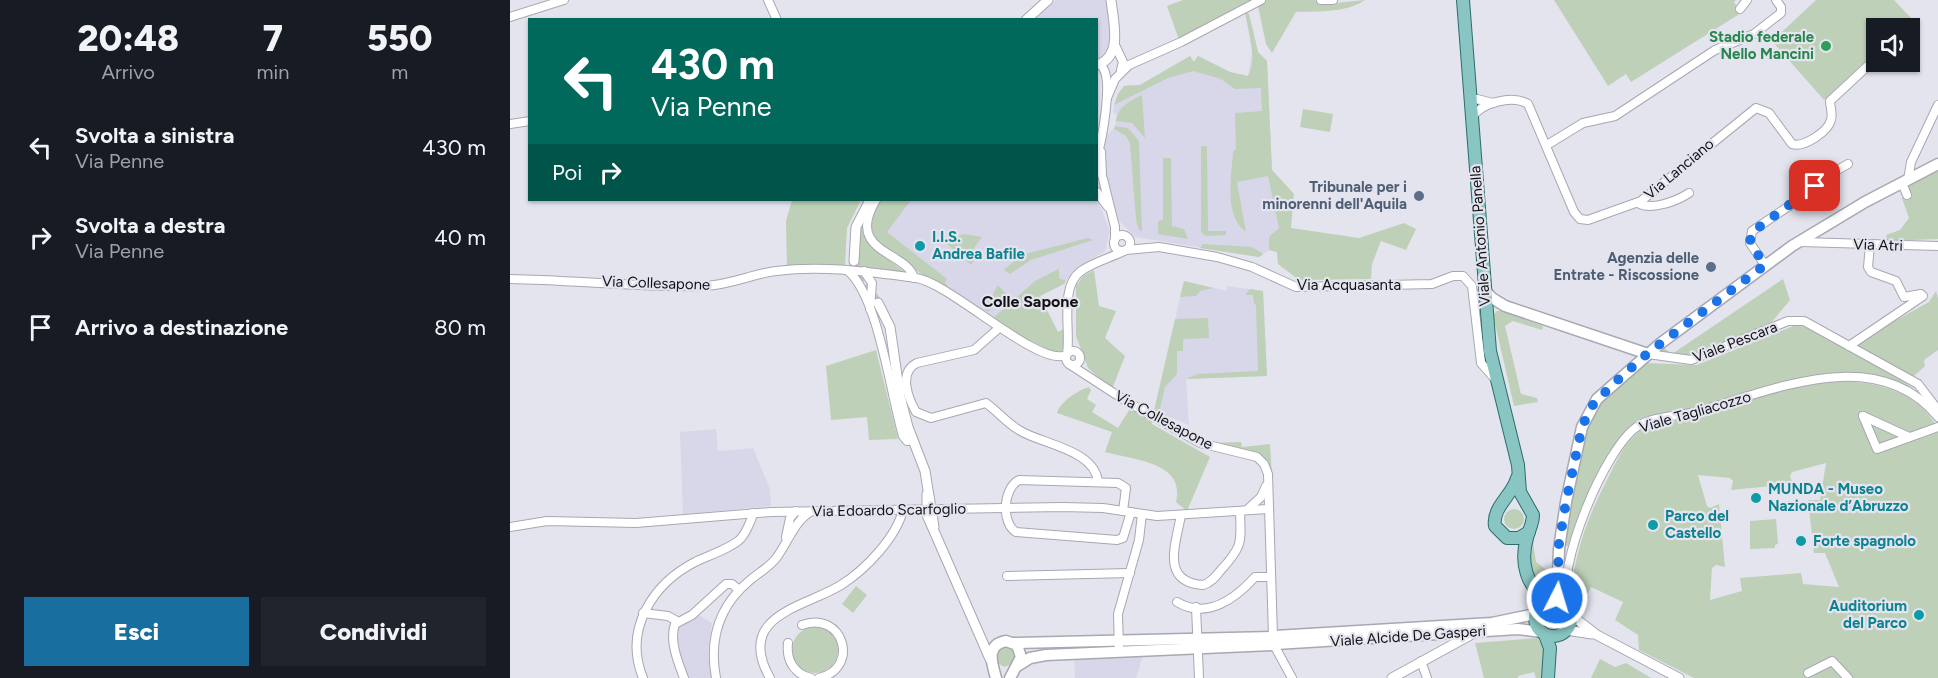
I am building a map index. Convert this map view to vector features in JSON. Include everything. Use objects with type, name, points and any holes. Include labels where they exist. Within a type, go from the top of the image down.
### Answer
[{"type":"main road","name":"Viale Antonio Panella","points":[[1463,0],[1469,85],[1478,104],[1471,119],[1485,313],[1495,379],[1518,468],[1520,492],[1527,505]]},
{"type":"main road","points":[[1549,672],[1564,632],[1559,544],[1584,422],[1597,399],[1648,354],[1796,243],[1813,239],[1905,181],[1938,164]]},
{"type":"main road","name":"Viale Pescara","points":[[1484,289],[1494,300],[1510,308],[1648,354]]},
{"type":"main road","name":"Viale Pescara","points":[[1485,313],[1494,308],[1510,308]]},
{"type":"main road","points":[[1518,468],[1516,484],[1497,510],[1494,520],[1498,531],[1507,537],[1520,554],[1535,613],[1535,625],[1550,646],[1549,672]]},
{"type":"main road","points":[[1504,502],[1516,500],[1527,505],[1533,521],[1525,551],[1527,577],[1534,589],[1561,605]]},
{"type":"main road","points":[[1507,537],[1519,538],[1529,532]]},
{"type":"main road","points":[[1535,613],[1541,604],[1561,605]]},
{"type":"main road","name":"Viale Alcide De Gasperi","points":[[1274,641],[1492,623],[1517,620],[1535,613]]},
{"type":"main road","name":"Viale Alcide De Gasperi","points":[[1018,666],[1042,655],[1119,647],[1524,629],[1543,634]]},
{"type":"main road","points":[[1543,634],[1556,636],[1564,632]]},
{"type":"main road","points":[[996,678],[991,661],[991,651],[999,643],[1013,643],[1021,653],[1018,666],[1010,678]]},
{"type":"main road","name":"Viale Alcide De Gasperi","points":[[1013,643],[1119,647]]},
{"type":"main road","points":[[991,661],[1001,672],[1018,666]]},
{"type":"street","points":[[510,17],[564,0]]},
{"type":"street","points":[[768,0],[776,18]]},
{"type":"street","points":[[1028,18],[1048,0]]},
{"type":"street","points":[[1107,98],[1123,65],[1114,43],[1111,0]]},
{"type":"street","points":[[1099,66],[1113,74],[1120,72],[1133,62],[1181,42],[1261,0]]},
{"type":"street","points":[[1321,0],[1333,0]]},
{"type":"street","points":[[1740,9],[1747,0]]},
{"type":"street","points":[[1547,145],[1585,122],[1615,116],[1715,50],[1740,42],[1767,25],[1781,13],[1781,7],[1776,0]]},
{"type":"street","points":[[1099,66],[1110,57],[1114,43]]},
{"type":"street","points":[[1119,55],[1133,62]]},
{"type":"street","points":[[1098,152],[1107,98],[1107,75],[1099,66]]},
{"type":"street","name":"Via Lanciano","points":[[1478,104],[1520,100],[1528,104],[1574,212],[1580,219],[1592,220],[1638,203],[1756,108],[1769,113],[1794,145],[1800,145],[1821,133],[1831,119],[1831,100],[1866,68]]},
{"type":"street","points":[[1907,195],[1905,181],[1911,162],[1938,105]]},
{"type":"street","points":[[510,124],[528,122]]},
{"type":"street","points":[[1080,355],[1077,364],[1069,364],[1067,354],[1070,326],[1068,301],[1072,282],[1081,271],[1125,250],[1130,242],[1115,223],[1110,211],[1100,174],[1100,144]]},
{"type":"street","points":[[1765,265],[1750,243],[1752,231],[1813,190],[1819,181],[1848,164]]},
{"type":"street","points":[[1638,203],[1643,206],[1675,201],[1689,193]]},
{"type":"street","points":[[1098,194],[1110,211]]},
{"type":"street","points":[[854,261],[854,232],[862,210],[869,201]]},
{"type":"street","points":[[876,201],[868,221],[872,240],[880,251],[911,271],[914,278]]},
{"type":"street","points":[[1115,223],[1114,241],[1117,250],[1125,250]]},
{"type":"street","points":[[1098,262],[1119,236],[1125,236]]},
{"type":"street","name":"Via Atri","points":[[1813,239],[1870,245],[1938,246]]},
{"type":"street","points":[[1849,346],[1923,296],[1920,294],[1905,298],[1894,279],[1870,272],[1870,245]]},
{"type":"street","name":"Via Acquasanta","points":[[1125,250],[1159,247],[1217,257],[1252,267],[1296,287],[1432,284],[1461,276],[1470,281],[1472,287],[1481,363],[1495,379]]},
{"type":"street","points":[[847,269],[858,281],[870,311],[902,435],[907,441],[913,440]]},
{"type":"street","name":"Via Collesapone","points":[[510,279],[703,286],[775,271],[847,269],[877,272],[914,278],[941,288],[999,328],[1054,356],[1067,354],[1072,350],[1080,355]]},
{"type":"street","points":[[858,281],[864,271],[871,280]]},
{"type":"street","points":[[870,311],[871,280],[877,272]]},
{"type":"street","points":[[878,303],[890,327],[898,386],[927,483],[929,510],[934,527],[991,661]]},
{"type":"street","name":"Viale Pescara","points":[[1648,354],[1678,360],[1697,359],[1793,320],[1808,322],[1918,384],[1935,406]]},
{"type":"street","name":"Via Collesapone","points":[[1070,326],[1084,369],[1091,378]]},
{"type":"street","points":[[999,328],[991,338],[974,350],[917,363],[909,368],[906,381],[916,412],[931,418],[986,404],[1018,430],[1061,446],[1083,460],[1095,472],[1098,482]]},
{"type":"street","name":"Via Collesapone","points":[[1069,364],[1126,401],[1200,443],[1257,457],[1266,466],[1268,479]]},
{"type":"street","name":"Viale Tagliacozzo","points":[[1561,605],[1567,567],[1580,523],[1614,456],[1638,426],[1784,386],[1829,377],[1859,377],[1885,383],[1935,406],[1938,417]]},
{"type":"street","points":[[1909,437],[1863,416],[1877,449],[1938,427]]},
{"type":"street","points":[[1268,479],[1274,641],[1292,678]]},
{"type":"street","points":[[1181,515],[1174,553],[1175,567],[1185,581],[1203,585],[1211,581],[1239,549],[1244,511],[1261,497],[1268,479]]},
{"type":"street","points":[[1019,480],[1098,482],[1125,486],[1127,512],[1123,538],[1117,540],[1016,532],[1009,524],[1006,508],[1010,490],[1019,480]]},
{"type":"street","name":"Via Edoardo Scarfoglio","points":[[510,527],[554,520],[636,523],[786,511],[1077,507],[1142,514],[1181,515],[1268,509]]},
{"type":"street","points":[[770,678],[762,661],[760,647],[773,621],[792,606],[829,591],[850,578],[885,542],[903,510]]},
{"type":"street","points":[[786,511],[790,520]]},
{"type":"street","points":[[785,541],[790,520],[798,511],[802,515],[799,523]]},
{"type":"street","points":[[716,678],[714,633],[722,615],[739,590],[775,560],[785,541],[810,512]]},
{"type":"street","points":[[643,678],[637,641],[643,613],[655,594],[675,575],[741,539],[753,513]]},
{"type":"street","points":[[1119,647],[1118,614],[1140,536],[1142,514]]},
{"type":"street","points":[[1007,576],[1130,573]]},
{"type":"street","points":[[1177,602],[1196,607],[1219,607],[1245,589],[1255,577],[1271,577]]},
{"type":"street","points":[[677,621],[692,615],[726,584],[732,584],[739,590]]},
{"type":"street","points":[[1561,605],[1597,635],[1679,678]]},
{"type":"street","points":[[1196,607],[1199,678]]},
{"type":"street","points":[[643,613],[666,615],[677,621]]},
{"type":"street","points":[[677,621],[673,635],[684,678]]},
{"type":"street","points":[[802,625],[815,622],[829,626],[843,644],[842,658],[838,666],[832,673],[819,678]]},
{"type":"street","points":[[978,631],[983,636],[999,643]]},
{"type":"street","points":[[1392,678],[1476,632]]},
{"type":"street","points":[[1564,632],[1597,635]]},
{"type":"street","points":[[788,643],[787,654],[792,666],[802,675],[812,678]]},
{"type":"street","points":[[1421,661],[1427,678]]},
{"type":"street","points":[[1808,674],[1832,661],[1848,678]]},
{"type":"shaded area","points":[[1056,0],[1108,0],[1111,45],[1098,60],[1098,18],[1037,18]]},
{"type":"shaded area","points":[[1245,12],[1249,14],[1258,52],[1267,61],[1272,170],[1294,194],[1278,252],[1269,250],[1259,257],[1135,237],[1118,220],[1105,169],[1104,138],[1115,127],[1117,115],[1113,112],[1117,95],[1126,85],[1140,85],[1190,56],[1194,62],[1198,56],[1230,72],[1248,76],[1252,52]]},
{"type":"shaded area","points":[[894,201],[1098,201],[1110,231],[1105,251],[1074,270],[1064,284],[990,321],[954,293],[882,247]]},
{"type":"shaded area","points":[[1184,281],[1227,291],[1227,286],[1263,291],[1267,376],[1186,379],[1189,425],[1154,411]]},
{"type":"shaded area","points":[[716,429],[718,451],[753,448],[770,489],[771,506],[683,515],[680,432]]},
{"type":"shaded area","points":[[697,614],[712,623],[708,654],[711,678],[688,678],[681,659],[676,633],[678,624]]},
{"type":"shaded area","points":[[1074,656],[1143,656],[1136,678],[1075,678]]},
{"type":"green space","points":[[1183,0],[1254,0],[1179,40],[1167,6]]},
{"type":"green space","points":[[1266,0],[1314,0],[1326,4],[1365,0],[1341,9],[1296,12],[1272,53],[1266,44],[1258,6]]},
{"type":"green space","points":[[1554,0],[1736,0],[1734,2],[1741,13],[1631,82],[1626,74],[1608,86]]},
{"type":"green space","name":"Stadio federale Nello Mancini","points":[[1816,0],[1894,0],[1911,18],[1866,18],[1866,60],[1824,100],[1772,41]]},
{"type":"green space","points":[[1245,12],[1249,14],[1258,52],[1267,61],[1272,170],[1294,194],[1291,228],[1359,238],[1404,223],[1416,229],[1406,250],[1381,241],[1372,264],[1371,279],[1299,280],[1278,264],[1277,252],[1269,250],[1269,237],[1279,228],[1268,176],[1237,182],[1246,232],[1239,225],[1234,216],[1230,194],[1233,151],[1236,149],[1235,113],[1262,111],[1261,88],[1235,89],[1221,79],[1193,71],[1168,78],[1114,105],[1124,86],[1140,85],[1190,56],[1194,62],[1198,56],[1230,72],[1248,76],[1252,53]]},
{"type":"green space","points":[[1142,95],[1145,138],[1132,123],[1116,121],[1122,108]]},
{"type":"green space","points":[[1303,109],[1333,114],[1330,132],[1300,127]]},
{"type":"green space","points":[[1115,126],[1128,128],[1139,141],[1142,231],[1139,230],[1136,220],[1130,143],[1126,136],[1114,129]]},
{"type":"green space","points":[[1201,146],[1207,146],[1208,231],[1226,231],[1226,235],[1206,236],[1201,232]]},
{"type":"green space","points":[[1163,158],[1171,158],[1172,226],[1184,229],[1188,239],[1158,234],[1158,221],[1163,220]]},
{"type":"green space","points":[[1938,170],[1938,239],[1887,241],[1886,235],[1900,230],[1909,218],[1902,198],[1910,194],[1907,186]]},
{"type":"green space","points":[[792,201],[860,201],[847,228],[845,266],[787,267],[786,221]]},
{"type":"green space","points":[[880,201],[910,201],[887,232],[947,279],[945,283],[954,293],[882,247],[872,230],[872,219]]},
{"type":"green space","points":[[863,222],[872,247],[906,273],[854,266],[854,263],[849,263],[857,260],[858,236]]},
{"type":"green space","points":[[963,234],[982,237],[968,256],[974,261],[971,265],[945,242]]},
{"type":"green space","points":[[1088,238],[1093,240],[1031,260],[1010,274],[1004,270],[1021,255]]},
{"type":"green space","points":[[1203,244],[1252,247],[1263,254],[1259,257],[1200,248]]},
{"type":"green space","points":[[1059,269],[1059,278],[1066,281],[1064,284],[1040,296],[1058,332],[1064,329],[1064,346],[1061,352],[1053,352],[991,320],[1035,281]]},
{"type":"green space","points":[[1094,270],[1099,306],[1116,311],[1105,338],[1125,356],[1112,389],[1088,368],[1076,336],[1076,286],[1083,276]]},
{"type":"green space","points":[[1783,279],[1790,300],[1771,323],[1691,357],[1672,354]]},
{"type":"green space","points":[[1184,281],[1213,288],[1200,291],[1196,296],[1180,297]]},
{"type":"green space","points":[[998,285],[1008,296],[988,312],[984,309]]},
{"type":"green space","points":[[1250,289],[1263,291],[1267,376],[1186,379],[1198,374],[1258,371],[1256,305],[1253,295],[1245,295]]},
{"type":"green space","points":[[1936,291],[1938,350],[1924,360],[1925,366],[1913,377],[1853,344],[1929,302]]},
{"type":"green space","points":[[1497,311],[1543,326],[1542,330],[1513,321],[1505,326],[1521,394],[1537,398],[1538,402],[1514,406],[1493,315]]},
{"type":"green space","points":[[1208,318],[1209,338],[1183,339],[1183,351],[1177,351],[1177,374],[1165,387],[1159,413],[1154,411],[1175,319]]},
{"type":"green space","points":[[1796,325],[1824,335],[1865,357],[1929,401],[1901,384],[1873,375],[1845,373],[1817,375],[1789,381],[1702,407],[1655,414],[1638,420],[1611,449],[1585,498],[1568,546],[1565,546],[1581,441],[1594,411],[1611,391],[1644,363],[1697,365]]},
{"type":"green space","points":[[1664,348],[1672,354],[1661,352]]},
{"type":"green space","points":[[876,350],[898,439],[869,440],[867,417],[831,420],[826,366]]},
{"type":"green space","name":"Parco del Castello","points":[[1830,381],[1877,385],[1905,396],[1917,404],[1938,428],[1938,678],[1694,678],[1639,650],[1638,635],[1615,620],[1623,602],[1591,587],[1587,595],[1581,592],[1578,598],[1570,594],[1576,561],[1589,520],[1618,458],[1635,435],[1640,431],[1800,386]],"holes":[[[1826,463],[1820,500],[1808,500],[1814,553],[1825,553],[1839,587],[1803,584],[1801,573],[1740,578],[1742,591],[1710,600],[1712,568],[1716,565],[1725,567],[1719,504],[1710,508],[1707,506],[1698,475],[1730,478],[1733,481],[1731,490],[1793,484],[1790,476],[1792,472]]]},
{"type":"green space","points":[[1089,387],[1091,390],[1087,399],[1096,405],[1092,412],[1118,428],[1131,407],[1151,419],[1152,424],[1210,457],[1187,511],[1176,502],[1177,489],[1173,478],[1166,471],[1143,461],[1105,452],[1112,432],[1057,413],[1070,397]]},
{"type":"green space","points":[[1241,442],[1242,447],[1270,444],[1272,474],[1265,461],[1209,443]]},
{"type":"green space","points":[[1514,509],[1521,512],[1524,519],[1521,526],[1514,529],[1507,526],[1504,519],[1507,512]]},
{"type":"green space","points":[[1776,519],[1778,544],[1775,548],[1750,549],[1750,521]]},
{"type":"green space","points":[[1532,536],[1536,562],[1545,569],[1557,567],[1551,595],[1538,590],[1529,565]]},
{"type":"green space","points":[[856,586],[867,595],[853,613],[842,604]]},
{"type":"green space","points":[[1552,608],[1559,611],[1562,618],[1559,625],[1552,628],[1545,625],[1542,618],[1545,611]]},
{"type":"green space","points":[[815,627],[831,634],[838,650],[831,666],[815,673],[799,666],[792,650],[799,634]]},
{"type":"green space","points":[[1537,638],[1546,647],[1541,678],[1536,678],[1534,672],[1518,676],[1518,678],[1484,678],[1475,643]]},
{"type":"green space","points":[[1006,646],[1015,651],[1016,658],[1013,664],[1004,667],[998,663],[996,654],[1000,648]]},
{"type":"green space","points":[[1600,659],[1615,667],[1626,663],[1651,678],[1591,678]]},
{"type":"tunnel","points":[[854,261],[861,280],[878,303]]},
{"type":"place","name":"Stadio federale Nello Mancini","points":[[1826,46]]},
{"type":"place","name":"Tribunale per i minorenni dell'Aquila","points":[[1419,196]]},
{"type":"place","name":"I.I.S. Andrea Bafile","points":[[920,246]]},
{"type":"place","name":"Agenzia delle Entrate - Riscossione","points":[[1711,267]]},
{"type":"place","name":"MUNDA - Museo Nazionale d’Abruzzo","points":[[1756,498]]},
{"type":"place","name":"Parco del Castello","points":[[1653,525]]},
{"type":"place","name":"Forte spagnolo","points":[[1801,541]]},
{"type":"place","name":"Auditorium del Parco","points":[[1919,615]]},
{"type":"district","name":"Colle Sapone","points":[[1030,301]]},
{"type":"route","points":[[1557,598],[1559,544],[1566,502],[1582,427],[1591,407],[1648,353],[1765,265],[1750,243],[1751,233],[1769,217],[1813,190],[1815,186]]}]
